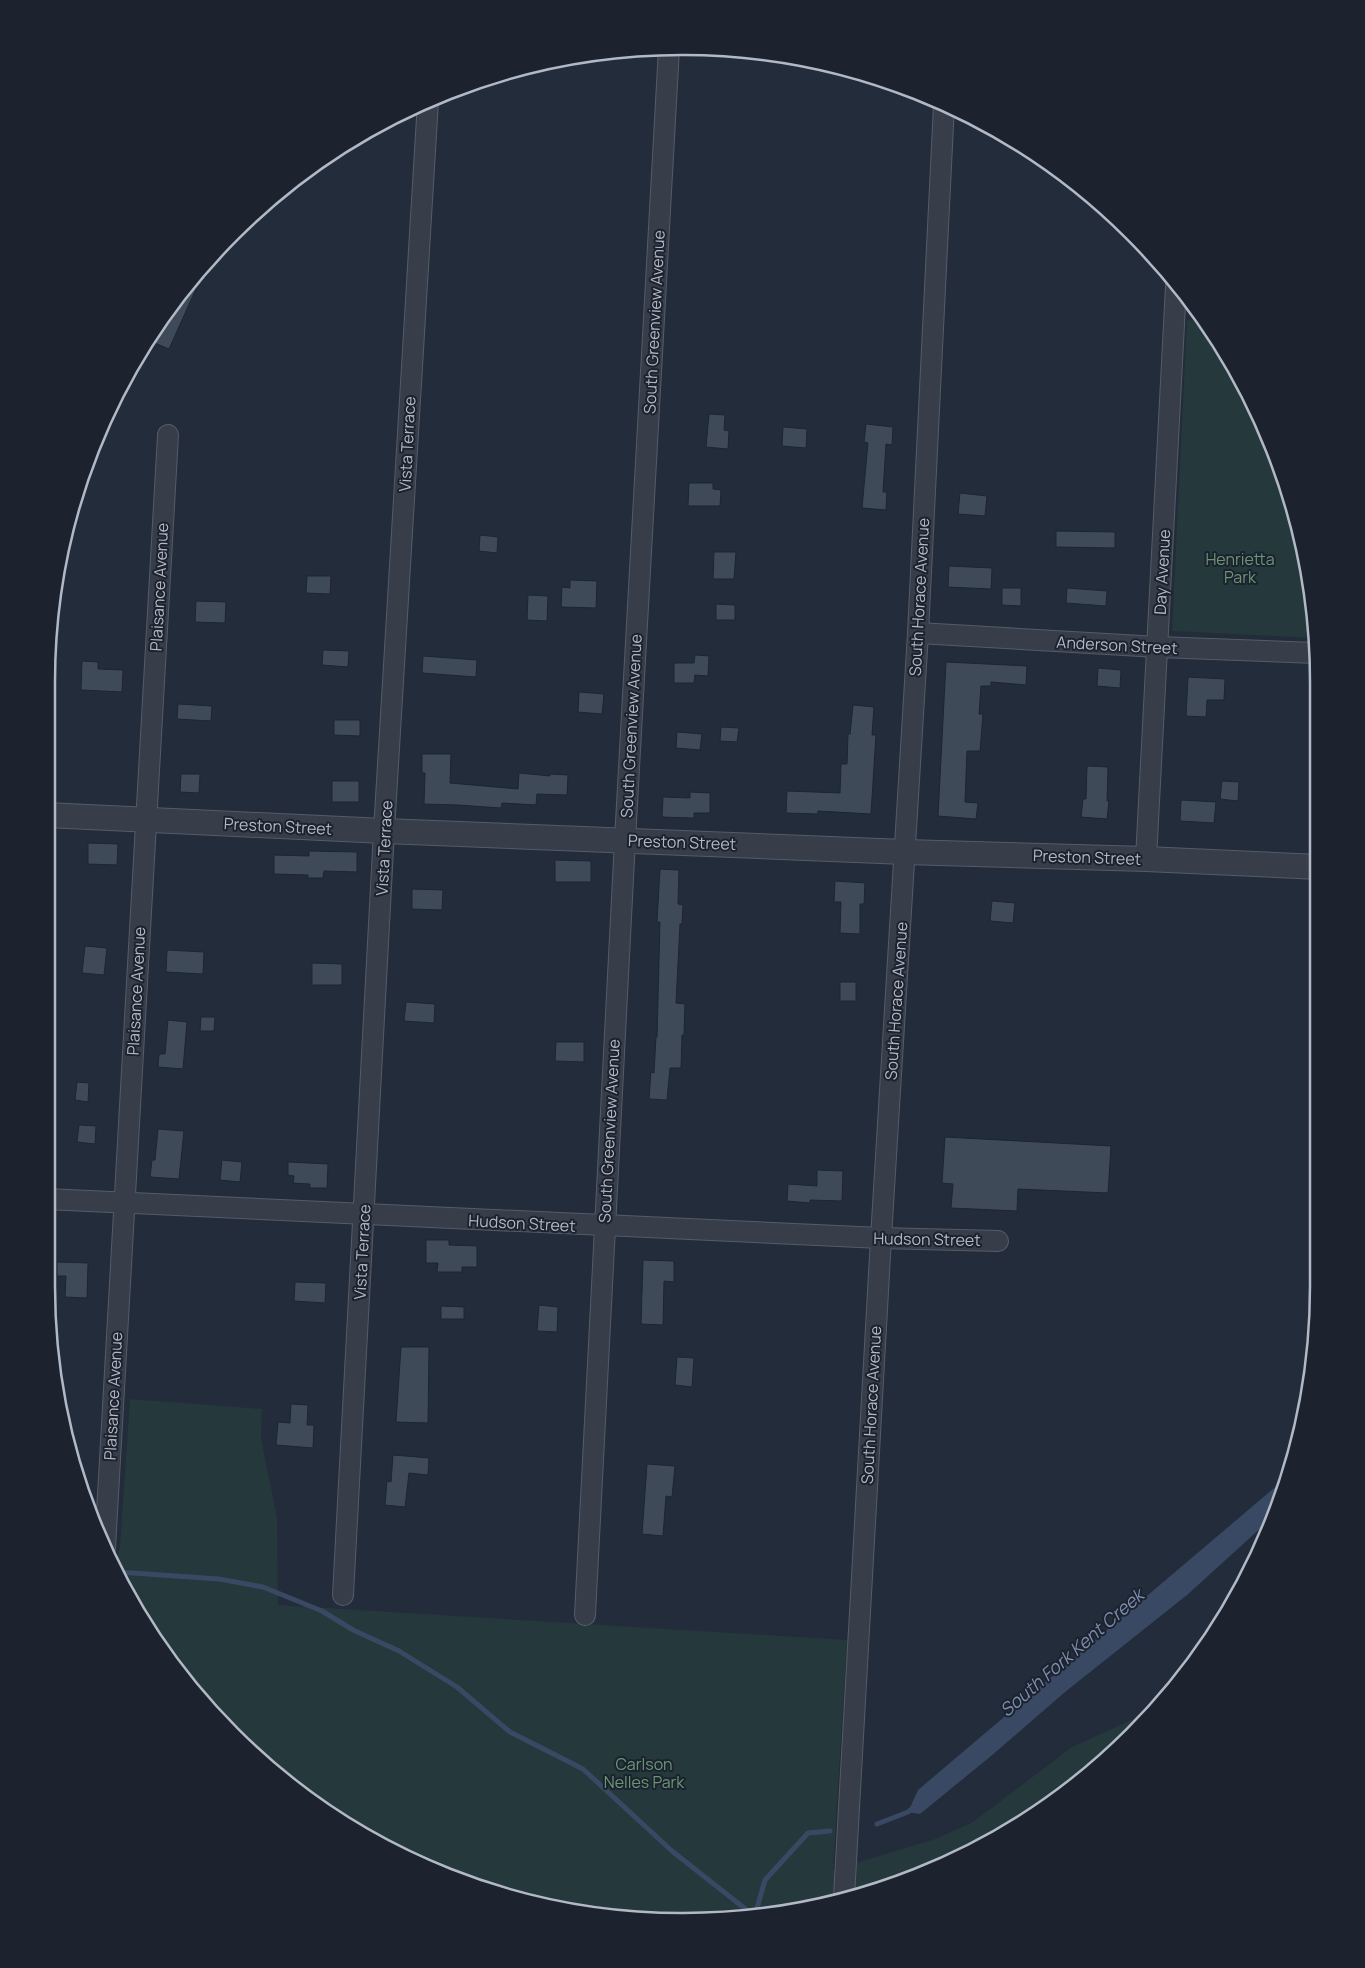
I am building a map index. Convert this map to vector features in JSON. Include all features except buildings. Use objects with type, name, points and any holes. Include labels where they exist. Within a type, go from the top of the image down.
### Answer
[{"type":"street","name":"South Greenview Avenue","points":[[585,1615],[604,1226],[669,55]]},
{"type":"street","name":"Vista Terrace","points":[[343,1595],[384,831],[427,110]]},
{"type":"street","name":"South Horace Avenue","points":[[844,1891],[918,633],[944,112]]},
{"type":"street","name":"Day Avenue","points":[[1146,859],[1176,295]]},
{"type":"street","name":"Plaisance Avenue","points":[[106,1532],[168,435]]},
{"type":"street","name":"Anderson Street","points":[[918,633],[1158,647],[1309,653]]},
{"type":"street","name":"Preston Street","points":[[55,816],[145,821],[905,852],[1310,866]]},
{"type":"street","name":"Hudson Street","points":[[55,1200],[881,1238],[998,1241]]},
{"type":"green space","name":"Henrietta Park","points":[[1187,320],[1194,320],[1226,369],[1245,405],[1277,481],[1289,520],[1298,560],[1309,638],[1172,631]]},
{"type":"green space","name":"Carlson Nelles Park","points":[[130,1399],[262,1409],[261,1439],[277,1517],[278,1605],[847,1640],[833,1870],[935,1839],[973,1822],[1072,1747],[1137,1717],[1096,1757],[1031,1807],[996,1829],[960,1848],[884,1880],[845,1892],[805,1901],[724,1912],[641,1912],[601,1908],[520,1892],[442,1865],[369,1829],[301,1783],[239,1729],[185,1667],[139,1599],[117,1556],[120,1547]]},
{"type":"water","points":[[1278,1485],[1261,1528],[1187,1595],[1065,1692],[920,1814],[908,1812],[918,1790]]},
{"type":"waterway","points":[[125,1572],[219,1579],[263,1587],[322,1611],[353,1630],[399,1651],[457,1687],[510,1732],[583,1769],[672,1851],[746,1910]]},
{"type":"waterway","name":"South Fork Kent Creek","points":[[877,1824],[908,1812],[913,1808]]},
{"type":"waterway","name":"South Fork Kent Creek","points":[[757,1909],[765,1880],[808,1833],[830,1831]]}]
